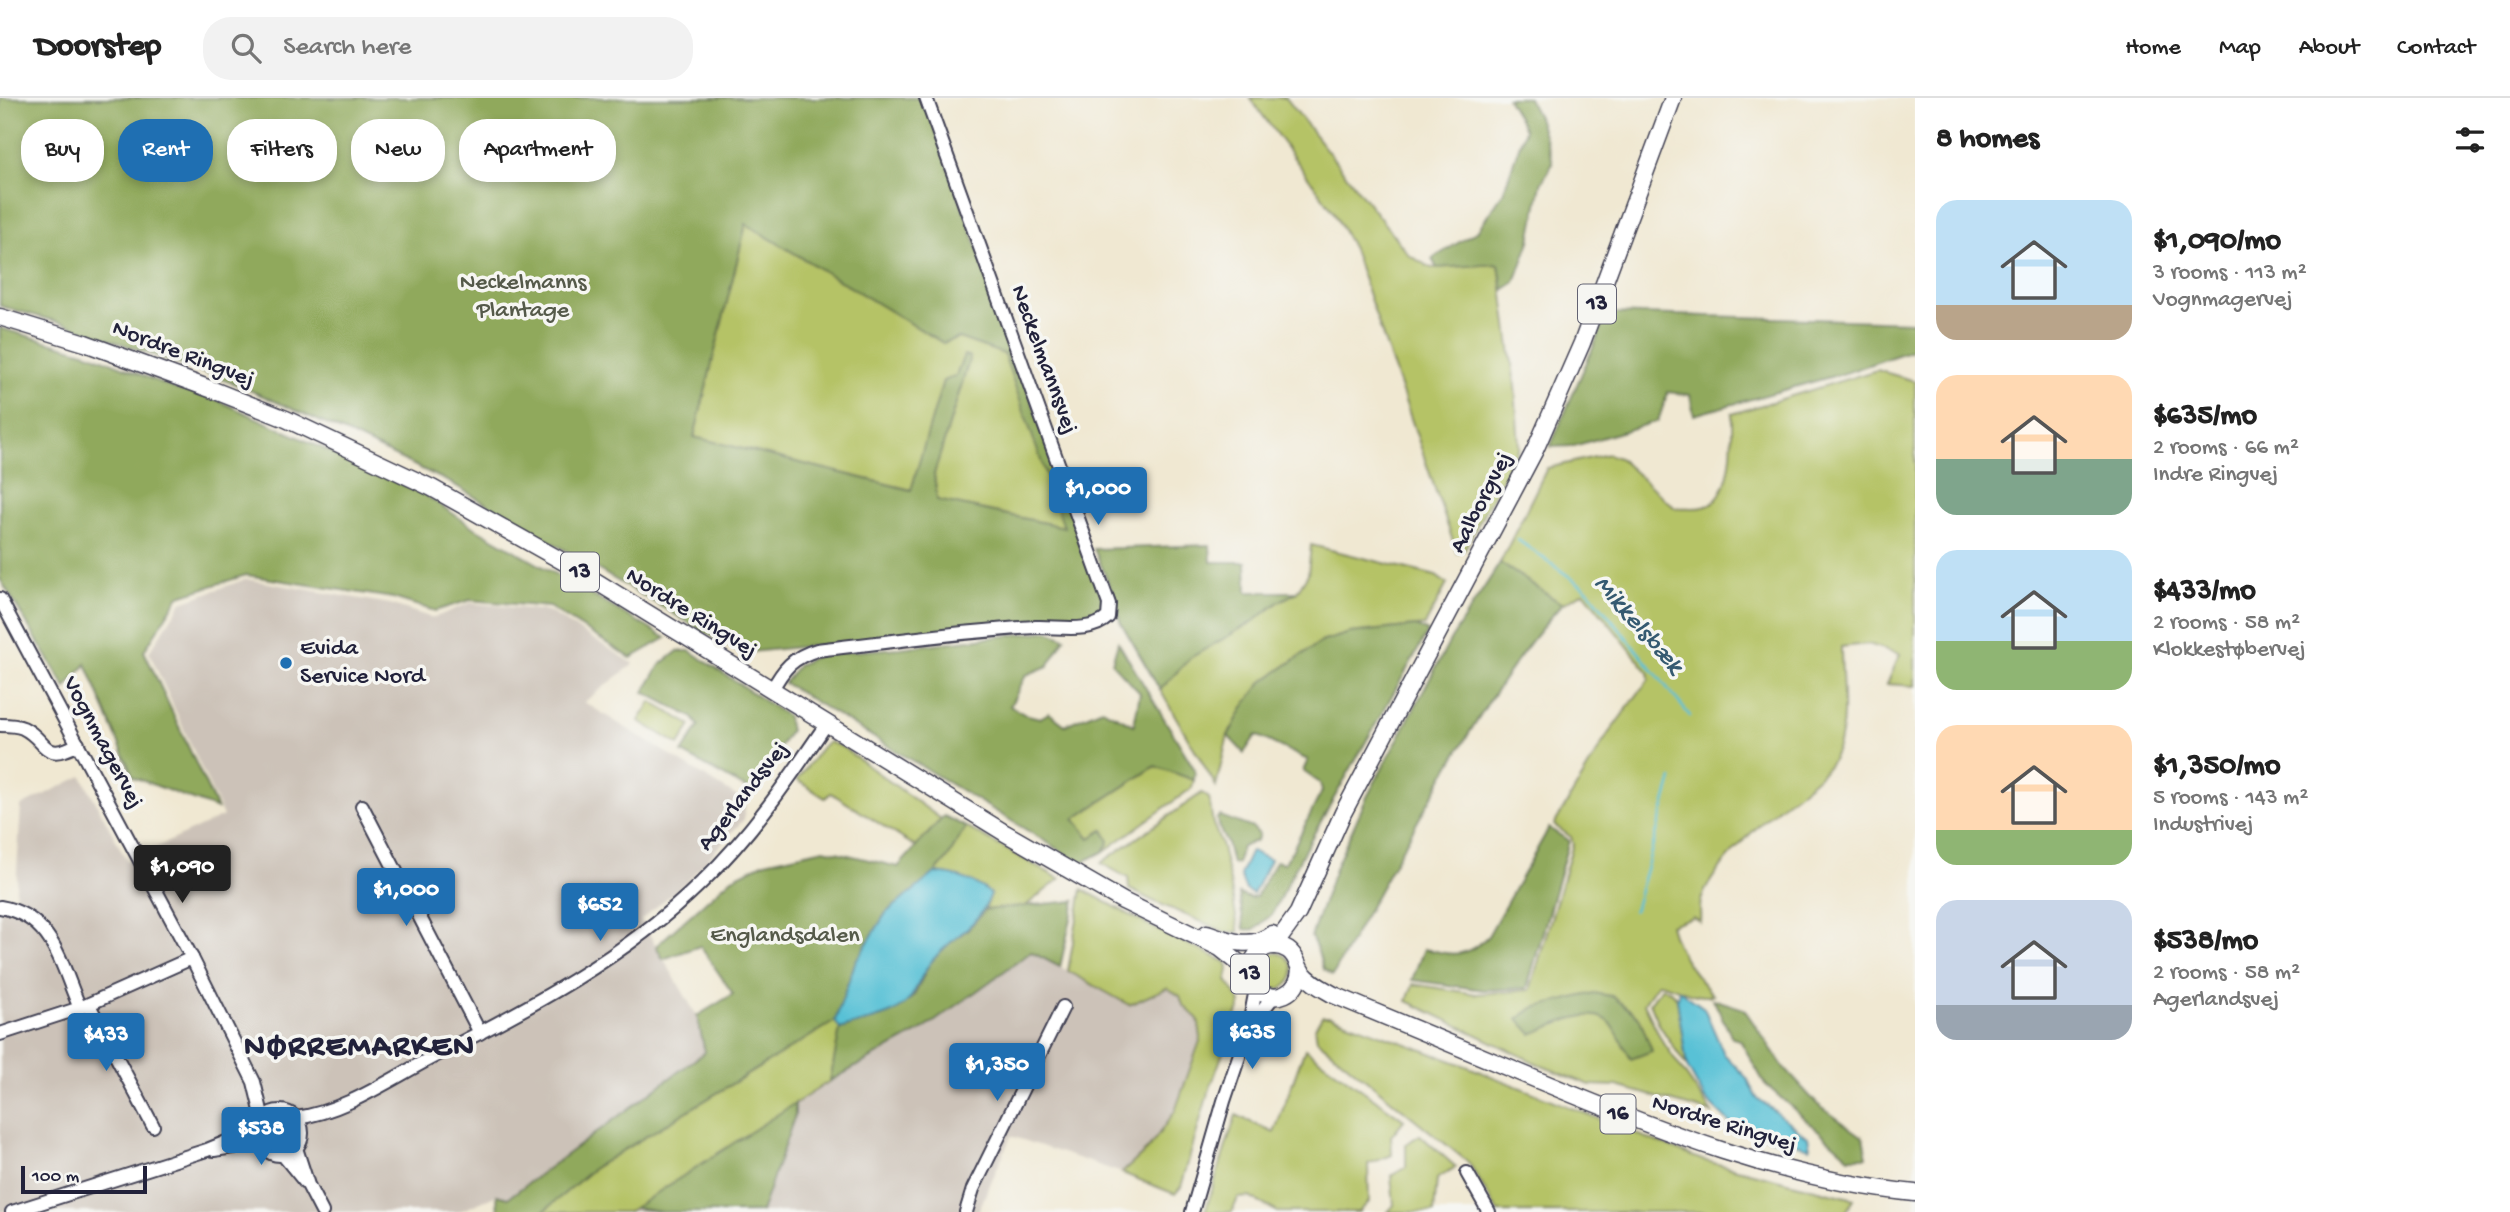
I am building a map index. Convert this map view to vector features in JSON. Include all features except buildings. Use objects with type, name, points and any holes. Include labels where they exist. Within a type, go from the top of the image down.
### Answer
[{"type":"main road","name":"Aalborgvej","points":[[1274,946],[1298,913],[1343,813],[1535,450],[1582,343],[1673,98]]},
{"type":"main road","name":"Nordre Ringvej","points":[[0,317],[85,343],[213,390],[286,419],[407,476],[570,566],[1004,833],[1124,901],[1220,948],[1249,971]]},
{"type":"main road","name":"13","points":[[1124,901],[1233,942],[1254,943],[1266,939],[1278,930],[1308,870],[1343,813]]},
{"type":"main road","name":"Aalborgvej","points":[[1297,962],[1294,937],[1298,913]]},
{"type":"main road","name":"13","points":[[1274,946],[1288,950],[1297,962],[1298,981],[1292,990],[1273,997],[1256,989],[1249,971],[1256,954],[1274,946]]},
{"type":"main road","name":"Nordre Ringvej","points":[[1220,948],[1256,954]]},
{"type":"main road","name":"Nordre Ringvej","points":[[1297,962],[1313,983],[1334,995],[1632,1119],[1727,1153],[1808,1174],[1915,1193]]},
{"type":"main road","name":"Nordre Ringvej","points":[[1292,990],[1334,995]]},
{"type":"street","name":"Neckelmannsvej","points":[[772,690],[783,670],[792,661],[817,650],[1035,627],[1091,627],[1101,624],[1108,617],[1109,604],[926,98]]},
{"type":"street","name":"Vognmagervej","points":[[2,604],[254,1082],[279,1111]]},
{"type":"street","name":"Agerlandsvej","points":[[302,1131],[331,1109],[561,989],[647,929],[701,883],[749,832],[827,723]]},
{"type":"street","points":[[0,725],[26,729],[54,752],[65,751],[78,744]]},
{"type":"street","points":[[362,806],[480,1033]]},
{"type":"street","points":[[0,907],[26,915],[46,932],[152,1126]]},
{"type":"street","points":[[0,1034],[85,1007],[191,958]]},
{"type":"street","points":[[1192,1212],[1248,1030],[1256,989]]},
{"type":"street","points":[[1248,1030],[1273,997]]},
{"type":"street","points":[[965,1212],[973,1189],[1063,1007]]},
{"type":"street","name":"Vognmagervej","points":[[254,1082],[261,1130]]},
{"type":"street","name":"Agerlandsvej","points":[[296,1118],[331,1109]]},
{"type":"street","points":[[12,1212],[207,1150],[261,1130],[279,1111],[296,1118],[302,1131],[296,1148],[283,1155],[270,1153],[261,1130]]},
{"type":"street","points":[[296,1148],[308,1185],[322,1212]]},
{"type":"street","points":[[283,1155],[308,1185]]},
{"type":"street","points":[[1467,1173],[1489,1212]]},
{"type":"shaded area","points":[[246,579],[390,604],[433,618],[470,603],[548,611],[634,664],[584,702],[746,802],[744,819],[690,878],[641,920],[697,1016],[705,1052],[508,1198],[497,1195],[458,1212],[0,1212],[0,902],[15,903],[21,806],[82,776],[127,861],[223,816],[149,652],[182,602]]},
{"type":"shaded area","points":[[1032,951],[1129,1005],[1167,988],[1180,996],[1183,1005],[1198,1019],[1201,1038],[1175,1111],[1148,1149],[1122,1173],[1011,1136],[978,1212],[627,1212],[830,1081],[924,1029]]},
{"type":"green space","name":"Neckelmanns Plantage","points":[[0,98],[924,98],[1105,606],[1099,617],[740,653],[451,483],[238,385],[66,324],[0,306]],"holes":[[[746,224],[943,343],[959,338],[1004,354],[1064,527],[937,500],[934,474],[970,357],[964,355],[956,376],[943,381],[911,490],[694,437]]]},
{"type":"green space","points":[[1250,98],[1286,98],[1409,255],[1431,268],[1499,264],[1515,386],[1519,447],[1464,550],[1457,553],[1353,249],[1333,211]]},
{"type":"green space","points":[[1507,98],[1528,98],[1538,117],[1553,162],[1541,184],[1530,241],[1515,282],[1503,290],[1499,264],[1437,268],[1432,259],[1477,231],[1503,193],[1525,129]]},
{"type":"green space","points":[[746,224],[943,343],[959,338],[1004,354],[1065,527],[937,500],[934,474],[970,358],[964,356],[956,376],[943,381],[912,490],[694,437]]},
{"type":"green space","points":[[1608,313],[1913,322],[1915,349],[1848,372],[1694,415],[1690,395],[1668,392],[1658,421],[1574,446],[1550,447]]},
{"type":"green space","points":[[0,328],[91,354],[178,390],[215,399],[425,495],[470,525],[666,638],[631,658],[549,607],[470,600],[435,611],[393,598],[246,575],[179,596],[144,651],[217,809],[133,777],[86,664],[66,688],[0,579]]},
{"type":"green space","points":[[1877,370],[1915,381],[1915,686],[1887,684],[1900,654],[1868,644],[1841,647],[1842,725],[1833,758],[1815,779],[1763,822],[1725,862],[1701,901],[1700,922],[1693,917],[1670,925],[1687,963],[1713,995],[1699,996],[1658,983],[1644,1003],[1661,1039],[1712,1113],[1617,1086],[1590,1085],[1542,1066],[1407,1001],[1413,984],[1476,994],[1530,990],[1573,844],[1571,837],[1554,825],[1608,734],[1649,679],[1648,672],[1584,592],[1562,604],[1500,563],[1547,468],[1608,454],[1619,458],[1675,508],[1703,507],[1721,492],[1726,480],[1730,467],[1732,414]]},
{"type":"green space","points":[[1210,545],[1211,562],[1246,562],[1247,592],[1297,592],[1254,621],[1190,658],[1160,690],[1120,621],[1115,598],[1094,549]]},
{"type":"green space","points":[[1311,545],[1436,576],[1447,584],[1425,625],[1350,633],[1321,642],[1262,682],[1228,735],[1216,786],[1160,690],[1190,658],[1254,621],[1297,592],[1308,574]]},
{"type":"green space","points":[[1500,563],[1562,604],[1509,672],[1478,719],[1408,838],[1333,975],[1323,969],[1311,937],[1336,866],[1367,797],[1451,639]]},
{"type":"green space","points":[[1416,626],[1428,632],[1303,853],[1272,914],[1254,930],[1244,929],[1239,894],[1256,897],[1276,861],[1284,863],[1322,791],[1320,783],[1303,771],[1308,760],[1256,735],[1244,753],[1228,736],[1244,706],[1262,682],[1321,642],[1350,633]]},
{"type":"green space","points":[[1048,631],[1065,638],[1048,666],[1026,675],[1010,706],[1024,714],[1040,718],[1049,713],[1065,725],[1102,709],[1134,725],[1140,693],[1112,663],[1118,642],[1195,770],[1194,780],[1155,766],[1074,819],[1090,838],[1103,830],[1109,841],[1103,852],[1081,863],[784,683],[798,665],[821,654]]},
{"type":"green space","points":[[678,651],[690,651],[787,716],[790,731],[751,791],[682,753],[699,726],[692,717],[644,692],[660,665]]},
{"type":"green space","points":[[651,702],[691,725],[679,745],[639,721]]},
{"type":"green space","points":[[829,742],[842,747],[941,819],[916,847],[831,793],[825,798],[797,780],[822,747]]},
{"type":"green space","points":[[1156,766],[1194,780],[1192,788],[1103,852],[1109,841],[1103,830],[1090,838],[1074,819]]},
{"type":"green space","points":[[1202,793],[1209,798],[1213,824],[1221,843],[1238,932],[1225,932],[1129,889],[1128,878],[1101,863]]},
{"type":"green space","name":"Englandsdalen","points":[[944,816],[966,827],[947,859],[935,873],[886,913],[855,963],[835,1021],[594,1168],[543,1212],[498,1212],[497,1195],[508,1198],[705,1052],[697,1016],[733,994],[700,946],[663,959],[656,946],[732,878],[765,862],[824,849],[898,867]]},
{"type":"green space","points":[[1220,816],[1253,828],[1259,834],[1257,840],[1242,847],[1237,864],[1232,864],[1227,843],[1218,826],[1217,818]]},
{"type":"green space","points":[[966,827],[1060,879],[1024,907],[985,910],[991,894],[965,879],[935,873],[947,859]]},
{"type":"green space","points":[[1549,828],[1569,841],[1527,988],[1484,990],[1412,980],[1424,949],[1443,953],[1466,952],[1488,936]]},
{"type":"green space","points":[[1082,889],[1156,929],[1226,962],[1227,980],[1241,1003],[1207,1097],[1181,1187],[1175,1194],[1122,1173],[1148,1149],[1175,1111],[1201,1038],[1198,1019],[1183,1005],[1180,996],[1167,988],[1129,1005],[1068,971]]},
{"type":"green space","points":[[1075,901],[1060,967],[1031,952],[924,1029],[830,1081],[840,1029],[893,1012],[914,996],[929,964],[985,910]]},
{"type":"green space","points":[[1275,953],[1287,959],[1293,971],[1287,983],[1275,989],[1263,983],[1257,971],[1263,959]]},
{"type":"green space","points":[[1662,987],[1672,992],[1677,999],[1687,1067],[1660,1026],[1650,1003]]},
{"type":"green space","points":[[1594,993],[1612,996],[1639,1017],[1652,1051],[1631,1059],[1617,1032],[1604,1018],[1573,1018],[1532,1034],[1518,1019],[1533,1008]]},
{"type":"green space","points":[[1713,999],[1744,1009],[1785,1069],[1817,1104],[1863,1137],[1867,1157],[1849,1157],[1765,1084],[1740,1040],[1732,1038]]},
{"type":"green space","points":[[1322,1016],[1331,1016],[1466,1066],[1702,1160],[1854,1199],[1846,1212],[1498,1212],[1469,1163],[1317,1040],[1315,1028]]},
{"type":"green space","name":"Englandsdalen","points":[[835,1021],[840,1029],[830,1081],[628,1212],[543,1212],[594,1168]]},
{"type":"green space","points":[[1305,1049],[1404,1120],[1391,1136],[1392,1155],[1368,1164],[1369,1202],[1359,1212],[1278,1212],[1249,1197],[1238,1198],[1232,1212],[1205,1212],[1236,1115],[1274,1133]]},
{"type":"green space","points":[[795,1103],[795,1115],[761,1212],[663,1212],[634,1208]]},
{"type":"green space","points":[[1420,1135],[1456,1167],[1437,1179],[1434,1212],[1388,1212],[1394,1205],[1391,1176],[1406,1167],[1406,1144]]},
{"type":"water","points":[[1251,851],[1270,860],[1253,894],[1246,890],[1240,875]]},
{"type":"water","points":[[935,873],[951,875],[978,885],[991,894],[986,906],[972,924],[931,962],[907,1002],[900,1008],[880,1018],[840,1029],[835,1021],[855,963],[886,913]]},
{"type":"water","points":[[1679,990],[1704,1008],[1724,1054],[1747,1078],[1756,1097],[1808,1137],[1810,1148],[1736,1129],[1705,1099],[1687,1067],[1677,999]]},
{"type":"waterway","name":"Mikkelsbæk","points":[[1518,540],[1588,590],[1690,716]]},
{"type":"waterway","name":"Mikkelsbæk","points":[[1634,911],[1672,779]]},
{"type":"place","name":"Evida Service Nord","points":[[286,663]]},
{"type":"district","name":"NØRREMARKEN","points":[[360,1048]]}]
